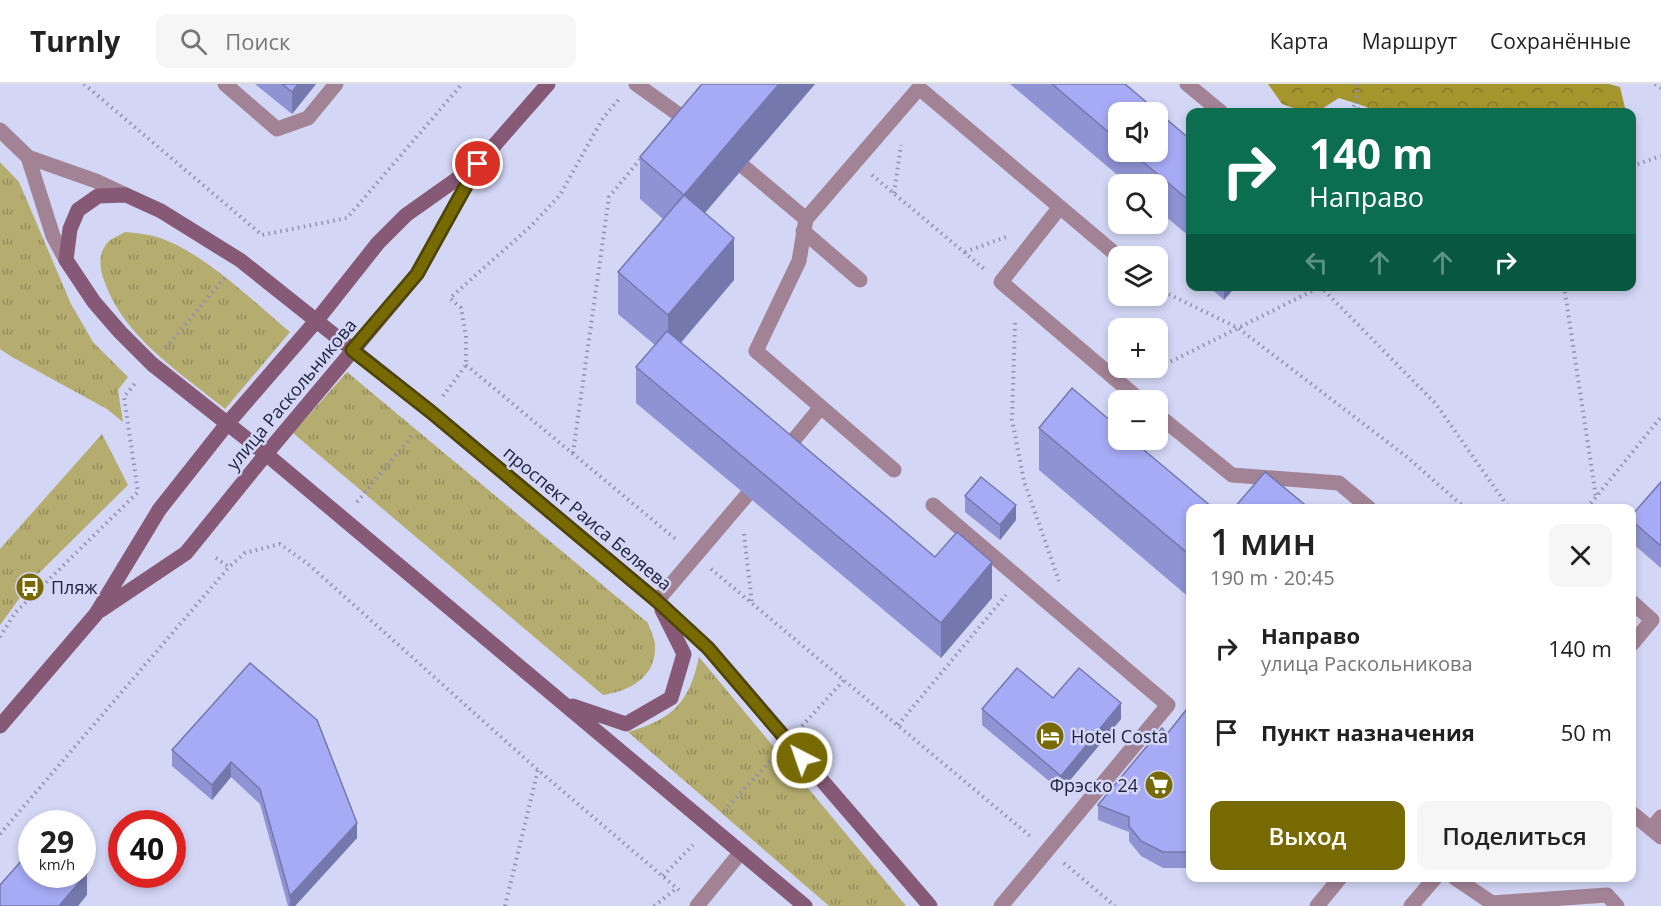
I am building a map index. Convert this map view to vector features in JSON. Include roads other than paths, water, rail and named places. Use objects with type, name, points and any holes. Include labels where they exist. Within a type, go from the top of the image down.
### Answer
[{"type":"street","name":"улица Раскольникова","points":[[96,614],[186,553],[417,274],[478,164],[548,84]]},
{"type":"street","name":"улица Раскольникова","points":[[0,726],[96,614],[159,510],[227,424],[317,321],[378,243],[405,215],[478,164]]},
{"type":"street","points":[[126,195],[98,196],[78,210],[70,229],[66,260],[94,302],[124,336],[152,364],[266,454],[805,906]]},
{"type":"street","name":"проспект Раиса Беляева","points":[[126,195],[161,211],[226,250],[431,412],[657,601],[708,648],[930,906]]},
{"type":"street","points":[[564,703],[626,724],[671,698],[684,654],[657,601]]},
{"type":"lane","points":[[225,84],[277,129],[308,118],[336,84]]},
{"type":"lane","points":[[1187,84],[1216,108]]},
{"type":"lane","points":[[630,88],[699,129]]},
{"type":"lane","points":[[894,470],[756,351],[799,261],[805,225],[919,88],[1108,248]]},
{"type":"lane","points":[[0,129],[28,157],[96,181],[126,195]]},
{"type":"lane","points":[[28,157],[53,236],[66,260]]},
{"type":"lane","points":[[744,167],[860,280]]},
{"type":"lane","points":[[1060,207],[1000,282],[1127,390]]},
{"type":"lane","points":[[777,460],[821,407]]},
{"type":"lane","points":[[1168,423],[1232,475],[1339,483],[1364,504]]},
{"type":"lane","points":[[657,601],[743,499]]},
{"type":"lane","points":[[933,505],[1168,705],[1001,906]]},
{"type":"lane","points":[[1636,606],[1652,620],[1636,639]]},
{"type":"lane","points":[[1636,815],[1658,828]]},
{"type":"lane","points":[[697,906],[741,852]]},
{"type":"lane","points":[[1317,906],[1337,882]]},
{"type":"lane","points":[[1412,906],[1433,882]]},
{"type":"lane","points":[[1461,882],[1492,903],[1607,895],[1617,906]]},
{"type":"place","name":"Пляж","points":[[30,587]]},
{"type":"place","name":"Hotel Costa","points":[[1050,736]]},
{"type":"place","name":"Фрэско 24","points":[[1159,785]]}]
